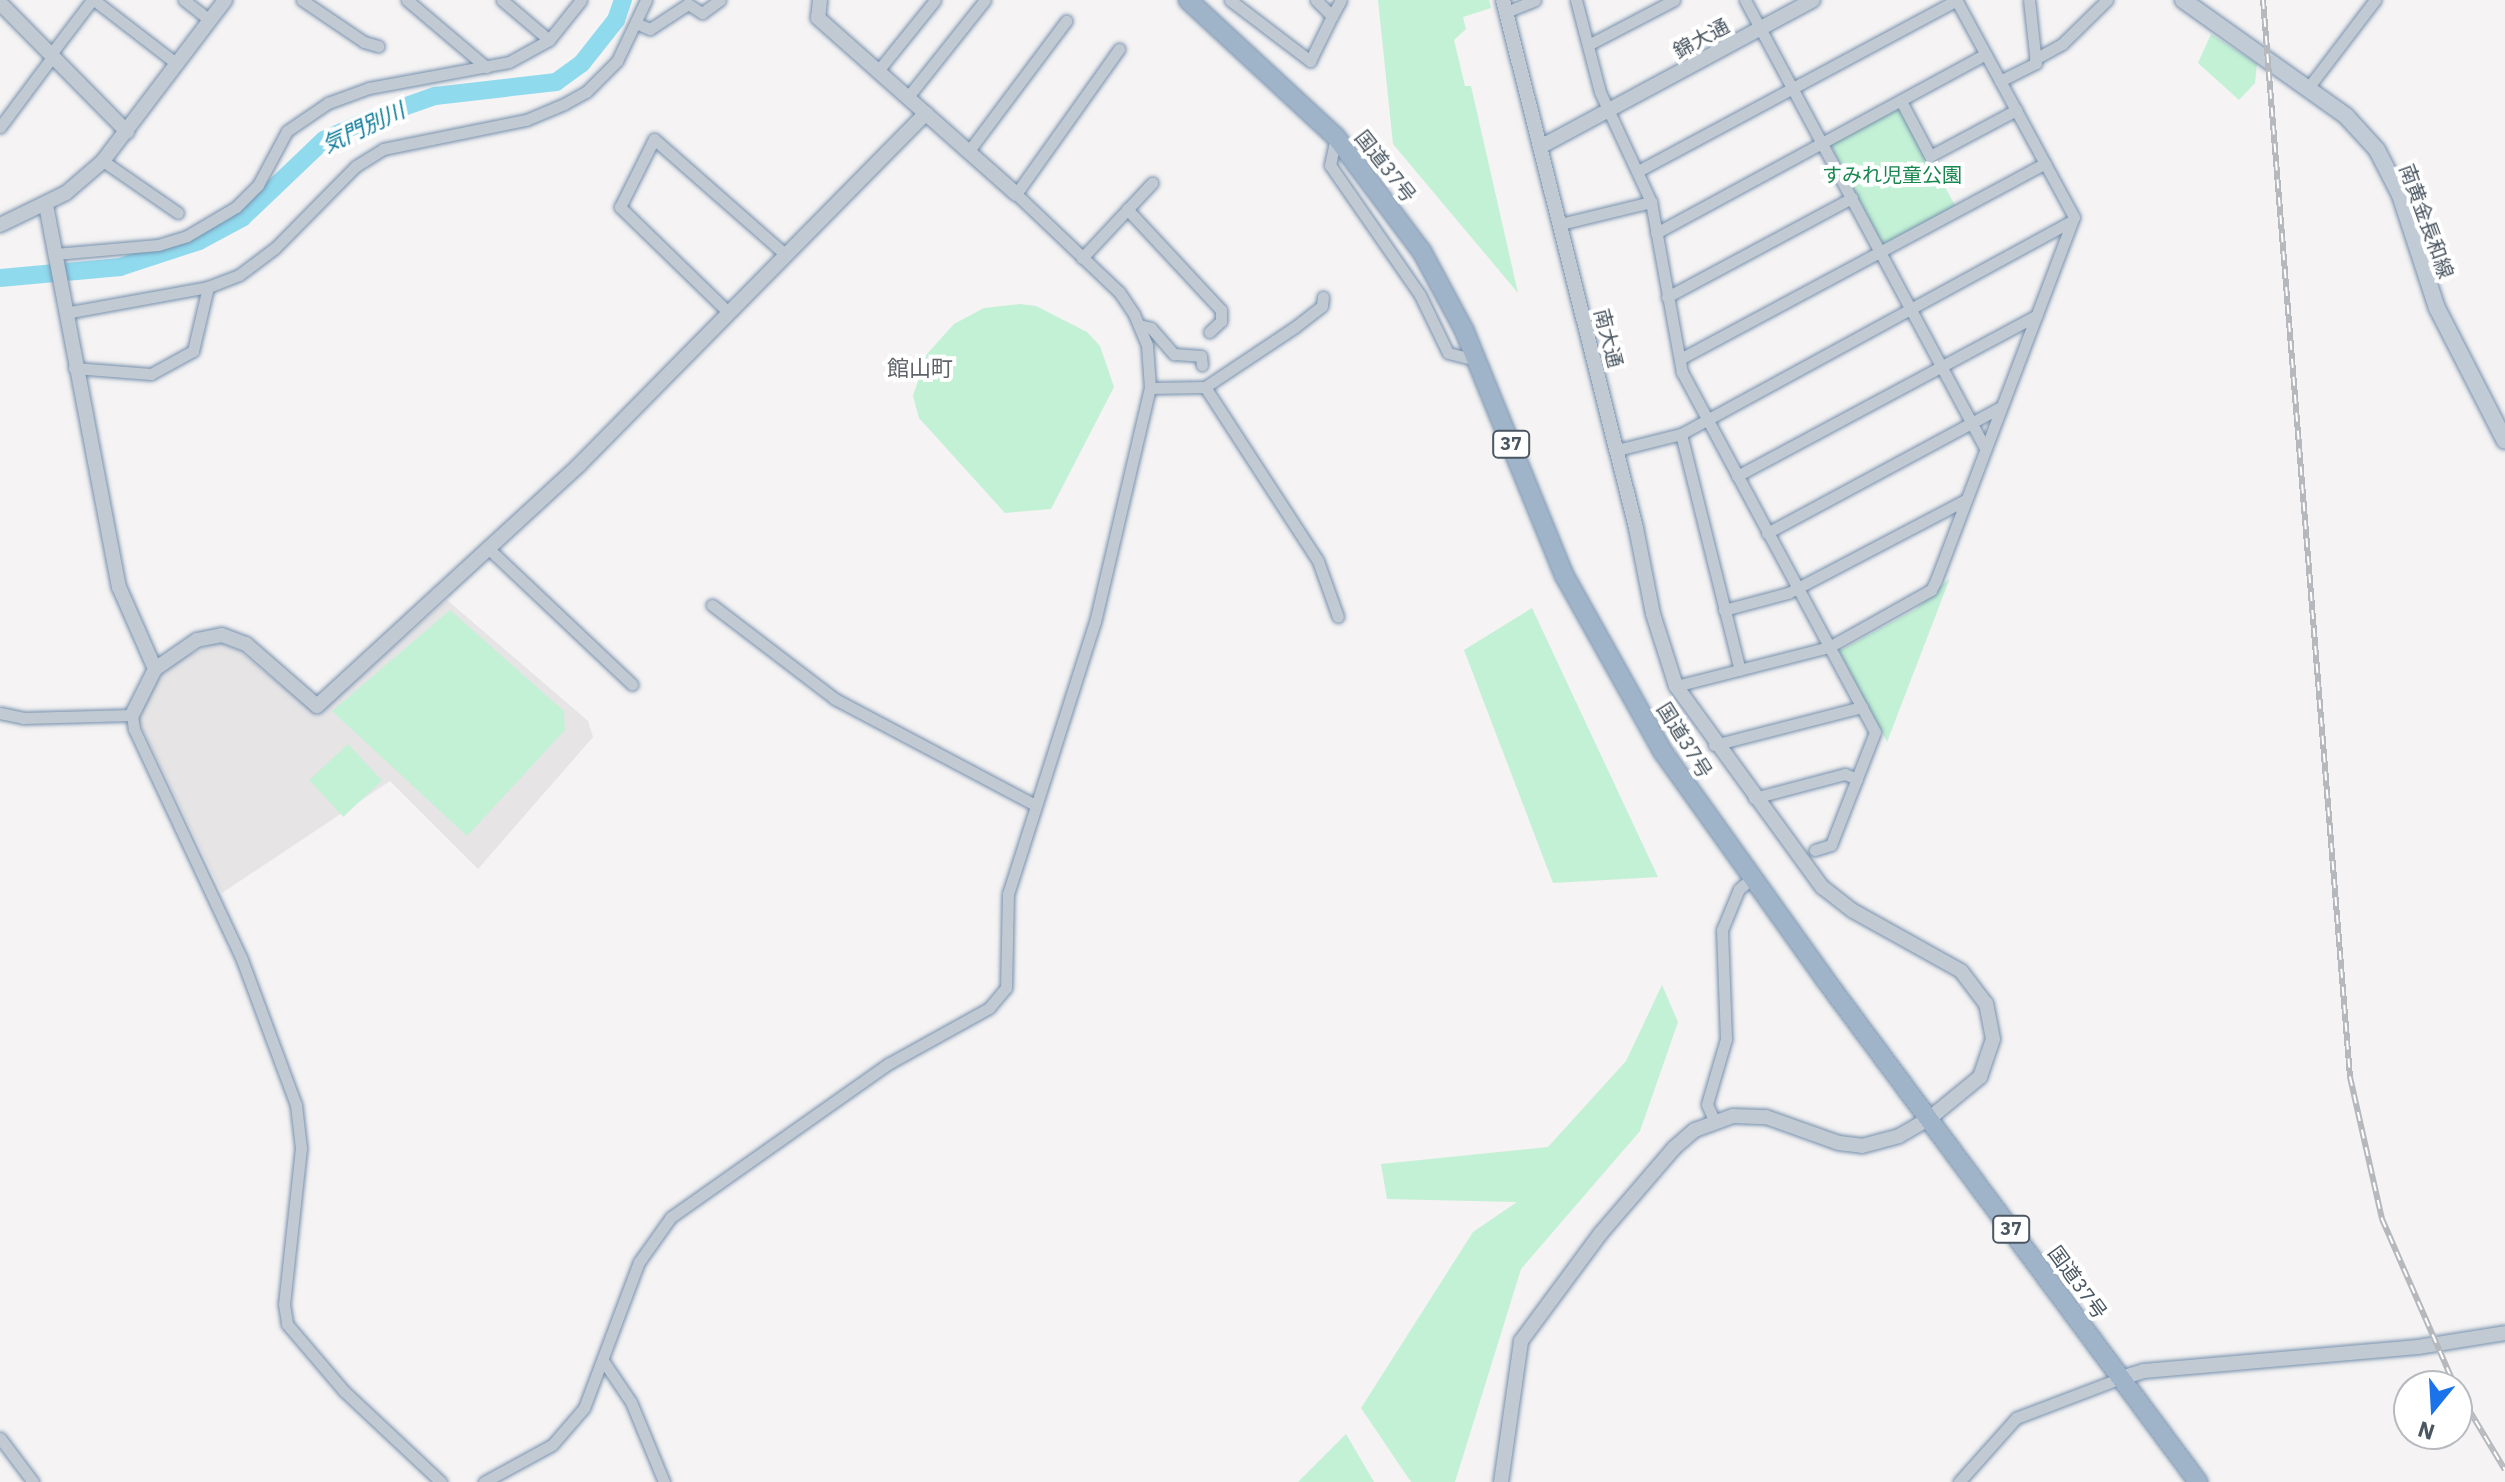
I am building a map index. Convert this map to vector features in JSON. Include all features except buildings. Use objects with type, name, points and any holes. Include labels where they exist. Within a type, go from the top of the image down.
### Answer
[{"type":"highway","name":"国道37号","points":[[1188,0],[1336,137],[1422,252],[1476,360],[1564,575],[1663,752],[1824,978],[2198,1482]]},
{"type":"main road","name":"南黄金長和線","points":[[2183,0],[2308,88],[2367,138],[2393,178],[2437,308],[2505,441]]},
{"type":"street","points":[[0,127],[93,0],[177,64]]},
{"type":"street","points":[[184,0],[210,20]]},
{"type":"street","points":[[0,225],[46,205],[103,161],[225,0]]},
{"type":"street","points":[[302,0],[364,42],[378,46]]},
{"type":"street","points":[[407,0],[486,67]]},
{"type":"street","points":[[502,0],[549,40]]},
{"type":"street","points":[[55,257],[158,245],[187,236],[236,207],[258,185],[287,131],[328,103],[369,88],[519,58],[549,40],[581,0]]},
{"type":"street","points":[[64,311],[208,287],[239,275],[275,248],[356,166],[383,149],[526,120],[586,92],[617,61],[638,24],[646,0]]},
{"type":"street","points":[[638,24],[650,29],[688,4],[702,13],[720,0]]},
{"type":"street","points":[[484,1482],[552,1445],[568,1430],[604,1362],[639,1262],[671,1217],[888,1064],[998,999],[1010,976],[1005,933],[1008,894],[1095,622],[1150,388],[1147,345],[1119,292],[1016,194],[818,18],[820,0]]},
{"type":"street","points":[[877,72],[935,0]]},
{"type":"street","points":[[907,98],[985,0]]},
{"type":"street","points":[[1230,0],[1310,61],[1341,0]]},
{"type":"street","points":[[1316,0],[1332,16]]},
{"type":"street","points":[[1504,6],[1535,0]]},
{"type":"street","points":[[1576,0],[1608,111],[1651,202],[1680,359],[1707,419],[1875,732],[1831,845],[1815,850]]},
{"type":"street","points":[[1588,45],[1674,0]]},
{"type":"street","points":[[1745,0],[1943,364],[1985,448]]},
{"type":"street","name":"錦大通","points":[[1540,147],[1813,0]]},
{"type":"street","points":[[1638,171],[1956,0],[2045,163],[2072,221],[1931,590],[1829,647],[1676,686]]},
{"type":"street","points":[[2029,0],[2035,59]]},
{"type":"street","points":[[2000,81],[2062,44],[2107,0]]},
{"type":"street","points":[[2308,88],[2375,0]]},
{"type":"street","name":"南大通","points":[[1504,6],[1617,450],[1653,614],[1676,686],[1714,745],[1822,887],[1853,911],[1961,971],[1986,1004],[1993,1039],[1989,1060],[1980,1077],[1930,1118],[1899,1136],[1862,1146],[1839,1143],[1766,1117],[1714,1120]]},
{"type":"street","points":[[2,8],[127,132]]},
{"type":"street","points":[[968,152],[1066,21]]},
{"type":"street","points":[[1016,194],[1119,49]]},
{"type":"street","points":[[1656,233],[1986,54]]},
{"type":"street","points":[[1901,101],[1930,156],[2016,110]]},
{"type":"street","points":[[132,715],[155,669],[197,640],[222,635],[246,644],[317,706],[489,549],[926,113]]},
{"type":"street","points":[[1336,137],[1330,165],[1420,295],[1448,353],[1476,360]]},
{"type":"street","points":[[728,312],[620,207],[654,139],[785,254]]},
{"type":"street","points":[[103,161],[178,213]]},
{"type":"street","points":[[1680,359],[2045,163]]},
{"type":"street","points":[[1082,258],[1152,183]]},
{"type":"street","points":[[1667,297],[1852,198]]},
{"type":"street","points":[[1560,224],[1651,202]]},
{"type":"street","points":[[46,205],[74,368],[119,587],[155,669]]},
{"type":"street","points":[[1127,209],[1221,310],[1221,321],[1209,332]]},
{"type":"street","points":[[1617,450],[1681,434],[2072,221]]},
{"type":"street","points":[[74,368],[151,374],[193,351],[208,287]]},
{"type":"street","points":[[1150,388],[1205,387],[1295,327],[1322,306],[1323,297]]},
{"type":"street","points":[[1737,476],[2037,315]]},
{"type":"street","points":[[1139,325],[1151,328],[1174,354],[1201,356],[1202,365]]},
{"type":"street","points":[[1205,387],[1318,561],[1338,617]]},
{"type":"street","points":[[1767,533],[2001,407]]},
{"type":"street","points":[[1681,434],[1740,670]]},
{"type":"street","points":[[1724,610],[1797,589],[1965,500]]},
{"type":"street","points":[[489,549],[632,684]]},
{"type":"street","points":[[712,605],[835,699],[1035,805]]},
{"type":"street","points":[[1714,745],[1862,707]]},
{"type":"street","points":[[0,713],[23,718],[132,715]]},
{"type":"street","points":[[132,715],[241,957],[296,1105],[301,1148],[284,1304],[287,1324],[344,1391],[441,1482]]},
{"type":"street","points":[[1754,798],[1845,774],[1857,779]]},
{"type":"street","points":[[1501,1482],[1521,1341],[1601,1233],[1674,1148],[1714,1120],[1707,1104],[1726,1039],[1722,930],[1732,900],[1752,878]]},
{"type":"street","points":[[1959,1482],[2016,1418],[2144,1371],[2388,1350],[2505,1333]]},
{"type":"street","points":[[604,1362],[631,1402],[664,1482]]},
{"type":"street","points":[[0,1438],[33,1482]]},
{"type":"shaded area","points":[[447,600],[588,721],[593,737],[478,869],[390,781],[222,893],[138,719],[147,694],[168,666],[217,641],[238,650],[317,715]]},
{"type":"green space","points":[[1378,0],[1489,0],[1491,8],[1463,17],[1466,29],[1454,40],[1465,86],[1471,86],[1518,293],[1393,144]]},
{"type":"green space","points":[[2211,34],[2257,64],[2255,83],[2239,100],[2198,63]]},
{"type":"green space","name":"すみれ児童公園","points":[[1900,106],[1956,207],[1887,245],[1882,244],[1829,142]]},
{"type":"green space","points":[[1020,304],[1036,306],[1087,332],[1100,346],[1114,387],[1051,509],[1005,513],[919,418],[913,396],[927,354],[954,324],[984,308]]},
{"type":"green space","points":[[1950,578],[1887,742],[1839,651],[1916,609]]},
{"type":"green space","points":[[1532,608],[1658,877],[1553,883],[1464,650]]},
{"type":"green space","points":[[450,610],[564,711],[565,730],[467,836],[332,711]]},
{"type":"green space","points":[[348,744],[382,781],[343,817],[309,780]]},
{"type":"green space","points":[[1662,985],[1678,1022],[1640,1131],[1521,1269],[1455,1482],[1411,1482],[1361,1408],[1473,1232],[1517,1202],[1387,1199],[1381,1164],[1548,1147],[1626,1061]]},
{"type":"green space","points":[[1346,1434],[1374,1482],[1298,1482]]},
{"type":"waterway","name":"気門別川","points":[[0,278],[120,267],[199,241],[242,218],[324,140],[375,117],[435,96],[556,82],[582,63],[616,20],[623,0]]},
{"type":"railway","points":[[2263,0],[2350,1077],[2382,1219],[2448,1370]]},
{"type":"railway","points":[[2473,1417],[2505,1470]]},
{"type":"district","name":"館山町","points":[[920,368]]}]
